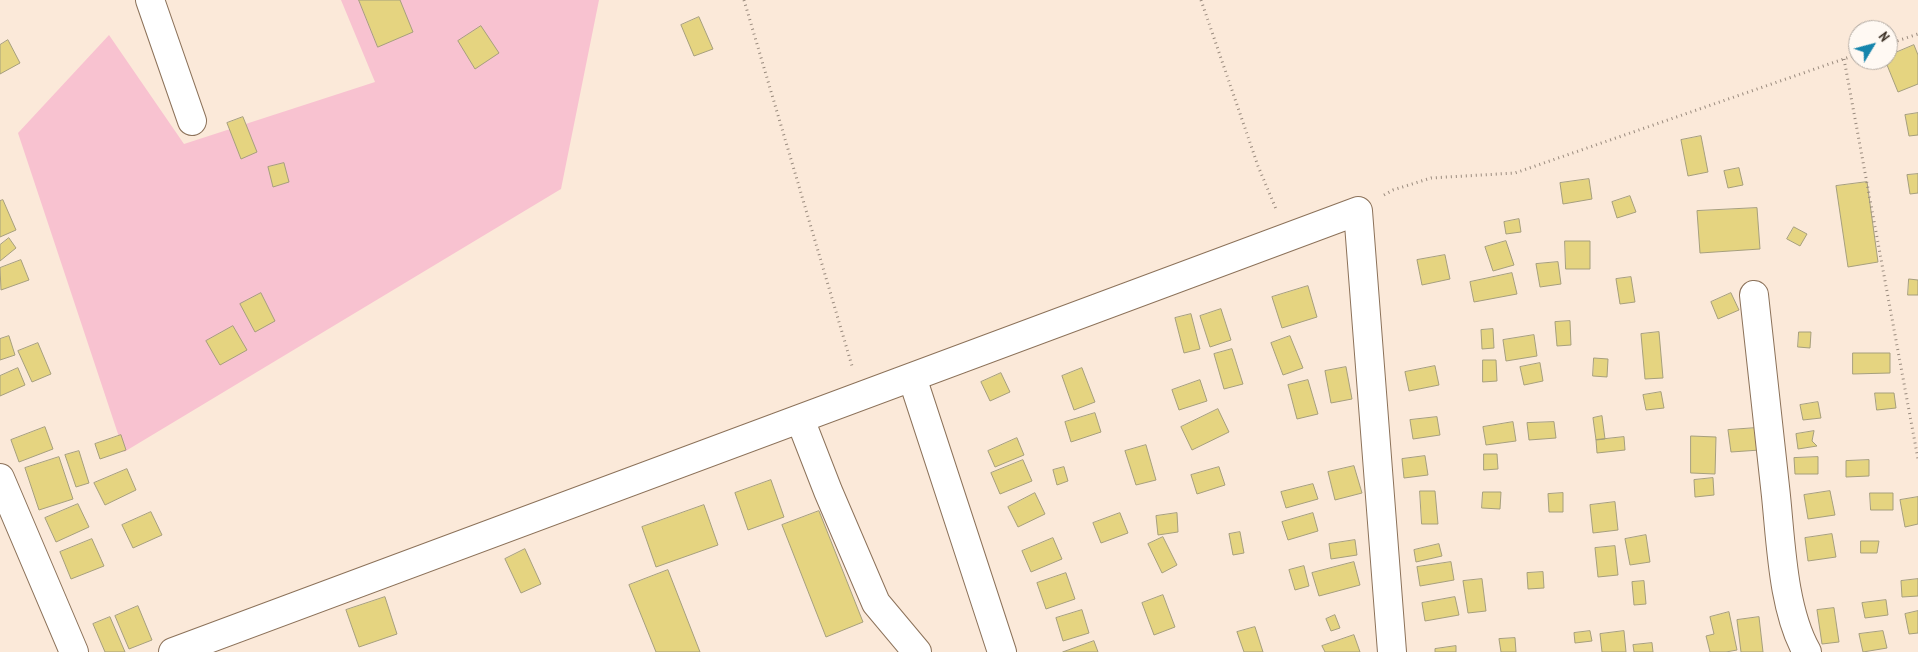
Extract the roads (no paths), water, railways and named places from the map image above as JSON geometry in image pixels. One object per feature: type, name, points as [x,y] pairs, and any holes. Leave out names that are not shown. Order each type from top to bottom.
[{"type":"street","points":[[150,0],[192,121]]},
{"type":"street","points":[[172,652],[1358,212],[1392,652]]},
{"type":"street","points":[[1754,295],[1782,552],[1790,603],[1799,638],[1807,652]]},
{"type":"street","points":[[912,377],[1002,652]]},
{"type":"street","points":[[800,419],[876,603],[917,652]]},
{"type":"street","points":[[0,478],[74,652]]}]
